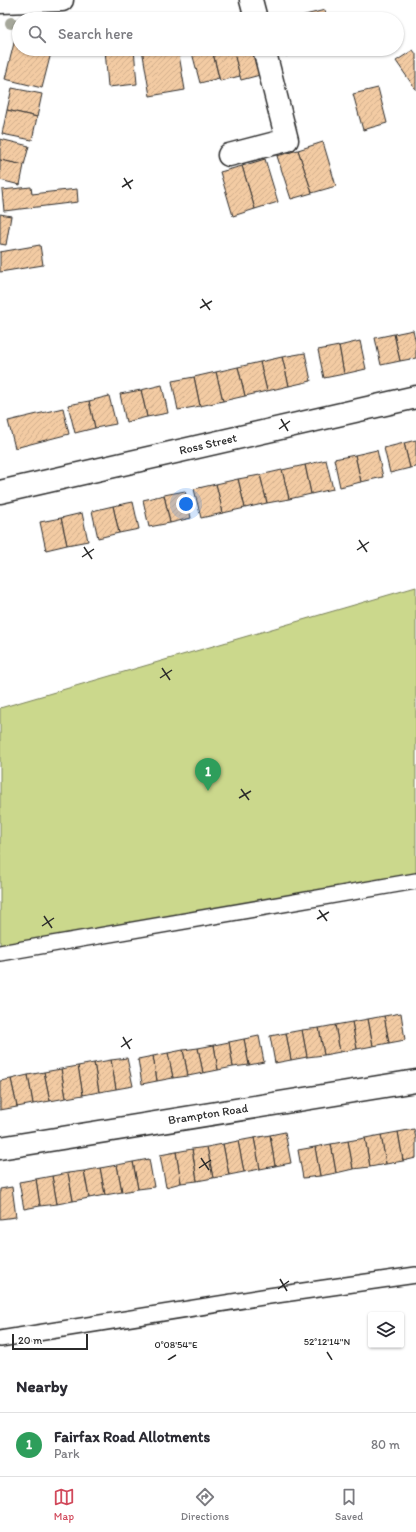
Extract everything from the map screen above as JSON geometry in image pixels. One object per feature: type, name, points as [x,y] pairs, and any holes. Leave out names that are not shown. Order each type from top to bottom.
[{"type":"street","points":[[0,2],[62,0]]},
{"type":"street","points":[[251,0],[254,12]]},
{"type":"street","points":[[229,155],[287,140],[266,56]]},
{"type":"street","name":"Ross Street","points":[[0,492],[416,397]]},
{"type":"street","name":"Brampton Road","points":[[0,1148],[416,1081]]},
{"type":"lane","points":[[0,953],[416,881]]},
{"type":"lane","points":[[0,1339],[261,1297],[416,1274]]},
{"type":"green space","points":[[416,587],[416,875],[0,947],[0,708]]},
{"type":"building","points":[[413,50],[416,54],[416,90],[396,61]]},
{"type":"building","points":[[12,51],[12,56],[50,56],[42,88],[5,79]]},
{"type":"building","points":[[106,56],[135,56],[137,84],[108,87]]},
{"type":"building","points":[[143,56],[179,56],[185,90],[150,96]]},
{"type":"building","points":[[193,56],[214,56],[219,78],[200,83]]},
{"type":"building","points":[[214,56],[235,56],[240,76],[220,81]]},
{"type":"building","points":[[235,56],[256,56],[260,75],[241,80]]},
{"type":"building","points":[[12,88],[42,94],[37,117],[7,110]]},
{"type":"building","points":[[378,88],[387,123],[363,130],[353,94]]},
{"type":"building","points":[[7,110],[37,117],[32,140],[2,134]]},
{"type":"building","points":[[0,139],[29,146],[24,165],[0,160]]},
{"type":"building","points":[[323,142],[336,186],[312,193],[298,150]]},
{"type":"building","points":[[298,150],[312,193],[291,199],[277,156]]},
{"type":"building","points":[[265,159],[278,202],[255,209],[242,166]]},
{"type":"building","points":[[0,160],[24,165],[20,185],[0,180]]},
{"type":"building","points":[[242,166],[255,209],[233,216],[220,172]]},
{"type":"building","points":[[31,187],[32,194],[77,189],[78,202],[4,211],[2,190]]},
{"type":"building","points":[[0,214],[11,216],[6,245],[0,244]]},
{"type":"building","points":[[40,245],[43,265],[0,272],[0,252]]},
{"type":"building","points":[[413,330],[416,343],[416,358],[400,361],[394,334]]},
{"type":"building","points":[[394,334],[400,361],[381,365],[375,338]]},
{"type":"building","points":[[360,341],[366,369],[344,374],[339,346]]},
{"type":"building","points":[[339,346],[344,374],[324,378],[318,350]]},
{"type":"building","points":[[305,353],[311,381],[289,386],[282,357]]},
{"type":"building","points":[[282,357],[289,386],[267,391],[260,362]]},
{"type":"building","points":[[260,362],[267,391],[245,396],[238,367]]},
{"type":"building","points":[[238,367],[245,396],[223,401],[216,372]]},
{"type":"building","points":[[216,372],[223,401],[200,406],[194,377]]},
{"type":"building","points":[[194,377],[200,406],[178,410],[172,381]]},
{"type":"building","points":[[162,385],[168,413],[147,417],[141,390]]},
{"type":"building","points":[[141,390],[147,417],[126,422],[120,394]]},
{"type":"building","points":[[109,396],[116,424],[95,428],[89,401]]},
{"type":"building","points":[[89,401],[95,428],[75,433],[68,405]]},
{"type":"building","points":[[63,408],[69,434],[15,448],[8,421]]},
{"type":"building","points":[[416,440],[416,467],[410,468],[404,443]]},
{"type":"building","points":[[404,443],[410,468],[390,473],[384,448]]},
{"type":"building","points":[[377,450],[383,477],[361,482],[355,455]]},
{"type":"building","points":[[355,455],[361,482],[340,487],[334,459]]},
{"type":"building","points":[[326,460],[333,489],[311,494],[305,465]]},
{"type":"building","points":[[305,465],[311,494],[289,499],[282,470]]},
{"type":"building","points":[[282,470],[289,499],[267,503],[260,475]]},
{"type":"building","points":[[260,475],[267,503],[245,508],[238,479]]},
{"type":"building","points":[[238,479],[245,508],[223,513],[216,484]]},
{"type":"building","points":[[216,484],[223,513],[201,518],[194,489]]},
{"type":"building","points":[[185,491],[191,518],[170,523],[164,495]]},
{"type":"building","points":[[164,495],[170,523],[149,527],[143,500]]},
{"type":"building","points":[[133,502],[139,529],[119,533],[113,506]]},
{"type":"building","points":[[113,506],[119,533],[98,538],[92,511]]},
{"type":"building","points":[[82,513],[88,541],[67,545],[61,518]]},
{"type":"building","points":[[61,518],[67,545],[46,550],[40,522]]},
{"type":"building","points":[[401,1013],[405,1040],[389,1043],[384,1016]]},
{"type":"building","points":[[384,1016],[389,1043],[373,1046],[368,1019]]},
{"type":"building","points":[[368,1019],[373,1046],[357,1049],[352,1022]]},
{"type":"building","points":[[352,1022],[357,1049],[340,1052],[335,1025]]},
{"type":"building","points":[[335,1025],[340,1052],[324,1055],[319,1028]]},
{"type":"building","points":[[319,1028],[324,1055],[307,1057],[302,1030]]},
{"type":"building","points":[[302,1030],[307,1057],[291,1060],[286,1033]]},
{"type":"building","points":[[286,1033],[291,1060],[275,1063],[270,1036]]},
{"type":"building","points":[[259,1036],[264,1062],[249,1065],[244,1039]]},
{"type":"building","points":[[244,1039],[249,1065],[233,1067],[229,1042]]},
{"type":"building","points":[[229,1042],[233,1067],[218,1070],[214,1045]]},
{"type":"building","points":[[214,1045],[218,1070],[203,1073],[198,1048]]},
{"type":"building","points":[[198,1048],[203,1073],[188,1076],[183,1050]]},
{"type":"building","points":[[183,1050],[188,1076],[173,1078],[168,1053]]},
{"type":"building","points":[[168,1053],[173,1078],[157,1081],[153,1056]]},
{"type":"building","points":[[153,1056],[157,1081],[142,1084],[138,1059]]},
{"type":"building","points":[[127,1058],[133,1086],[116,1089],[111,1060]]},
{"type":"building","points":[[111,1060],[116,1089],[99,1092],[94,1063]]},
{"type":"building","points":[[94,1063],[99,1092],[83,1095],[78,1066]]},
{"type":"building","points":[[78,1066],[83,1095],[66,1098],[61,1069]]},
{"type":"building","points":[[61,1069],[66,1098],[50,1101],[44,1072]]},
{"type":"building","points":[[44,1072],[50,1101],[33,1104],[28,1075]]},
{"type":"building","points":[[28,1075],[33,1104],[17,1107],[11,1079]]},
{"type":"building","points":[[11,1079],[17,1107],[0,1110],[0,1081]]},
{"type":"building","points":[[414,1129],[416,1138],[416,1158],[403,1161],[398,1132]]},
{"type":"building","points":[[285,1132],[291,1163],[275,1166],[270,1135]]},
{"type":"building","points":[[398,1132],[403,1161],[386,1164],[381,1135]]},
{"type":"building","points":[[270,1135],[275,1166],[260,1169],[254,1138]]},
{"type":"building","points":[[381,1135],[386,1164],[370,1167],[365,1138]]},
{"type":"building","points":[[254,1138],[260,1169],[244,1172],[238,1141]]},
{"type":"building","points":[[365,1138],[370,1167],[353,1169],[348,1141]]},
{"type":"building","points":[[238,1141],[244,1172],[229,1175],[223,1144]]},
{"type":"building","points":[[348,1141],[353,1169],[336,1173],[331,1144]]},
{"type":"building","points":[[223,1144],[229,1175],[213,1178],[207,1147]]},
{"type":"building","points":[[331,1144],[336,1173],[320,1176],[315,1147]]},
{"type":"building","points":[[207,1147],[213,1178],[197,1181],[192,1149]]},
{"type":"building","points":[[315,1147],[320,1176],[303,1178],[298,1150]]},
{"type":"building","points":[[192,1149],[197,1181],[181,1183],[176,1152]]},
{"type":"building","points":[[176,1152],[181,1183],[166,1187],[160,1155]]},
{"type":"building","points":[[149,1159],[154,1187],[138,1189],[133,1162]]},
{"type":"building","points":[[133,1162],[138,1189],[122,1192],[117,1165]]},
{"type":"building","points":[[117,1165],[122,1192],[105,1195],[100,1168]]},
{"type":"building","points":[[100,1168],[105,1195],[89,1198],[84,1171]]},
{"type":"building","points":[[84,1171],[89,1198],[73,1201],[68,1173]]},
{"type":"building","points":[[68,1173],[73,1201],[57,1204],[52,1176]]},
{"type":"building","points":[[52,1176],[57,1204],[40,1206],[36,1179]]},
{"type":"building","points":[[36,1179],[40,1206],[24,1209],[19,1182]]},
{"type":"building","points":[[12,1187],[16,1217],[0,1219],[0,1189]]},
{"type":"place","name":"Fairfax Road Allotments","points":[[208,791]]}]
